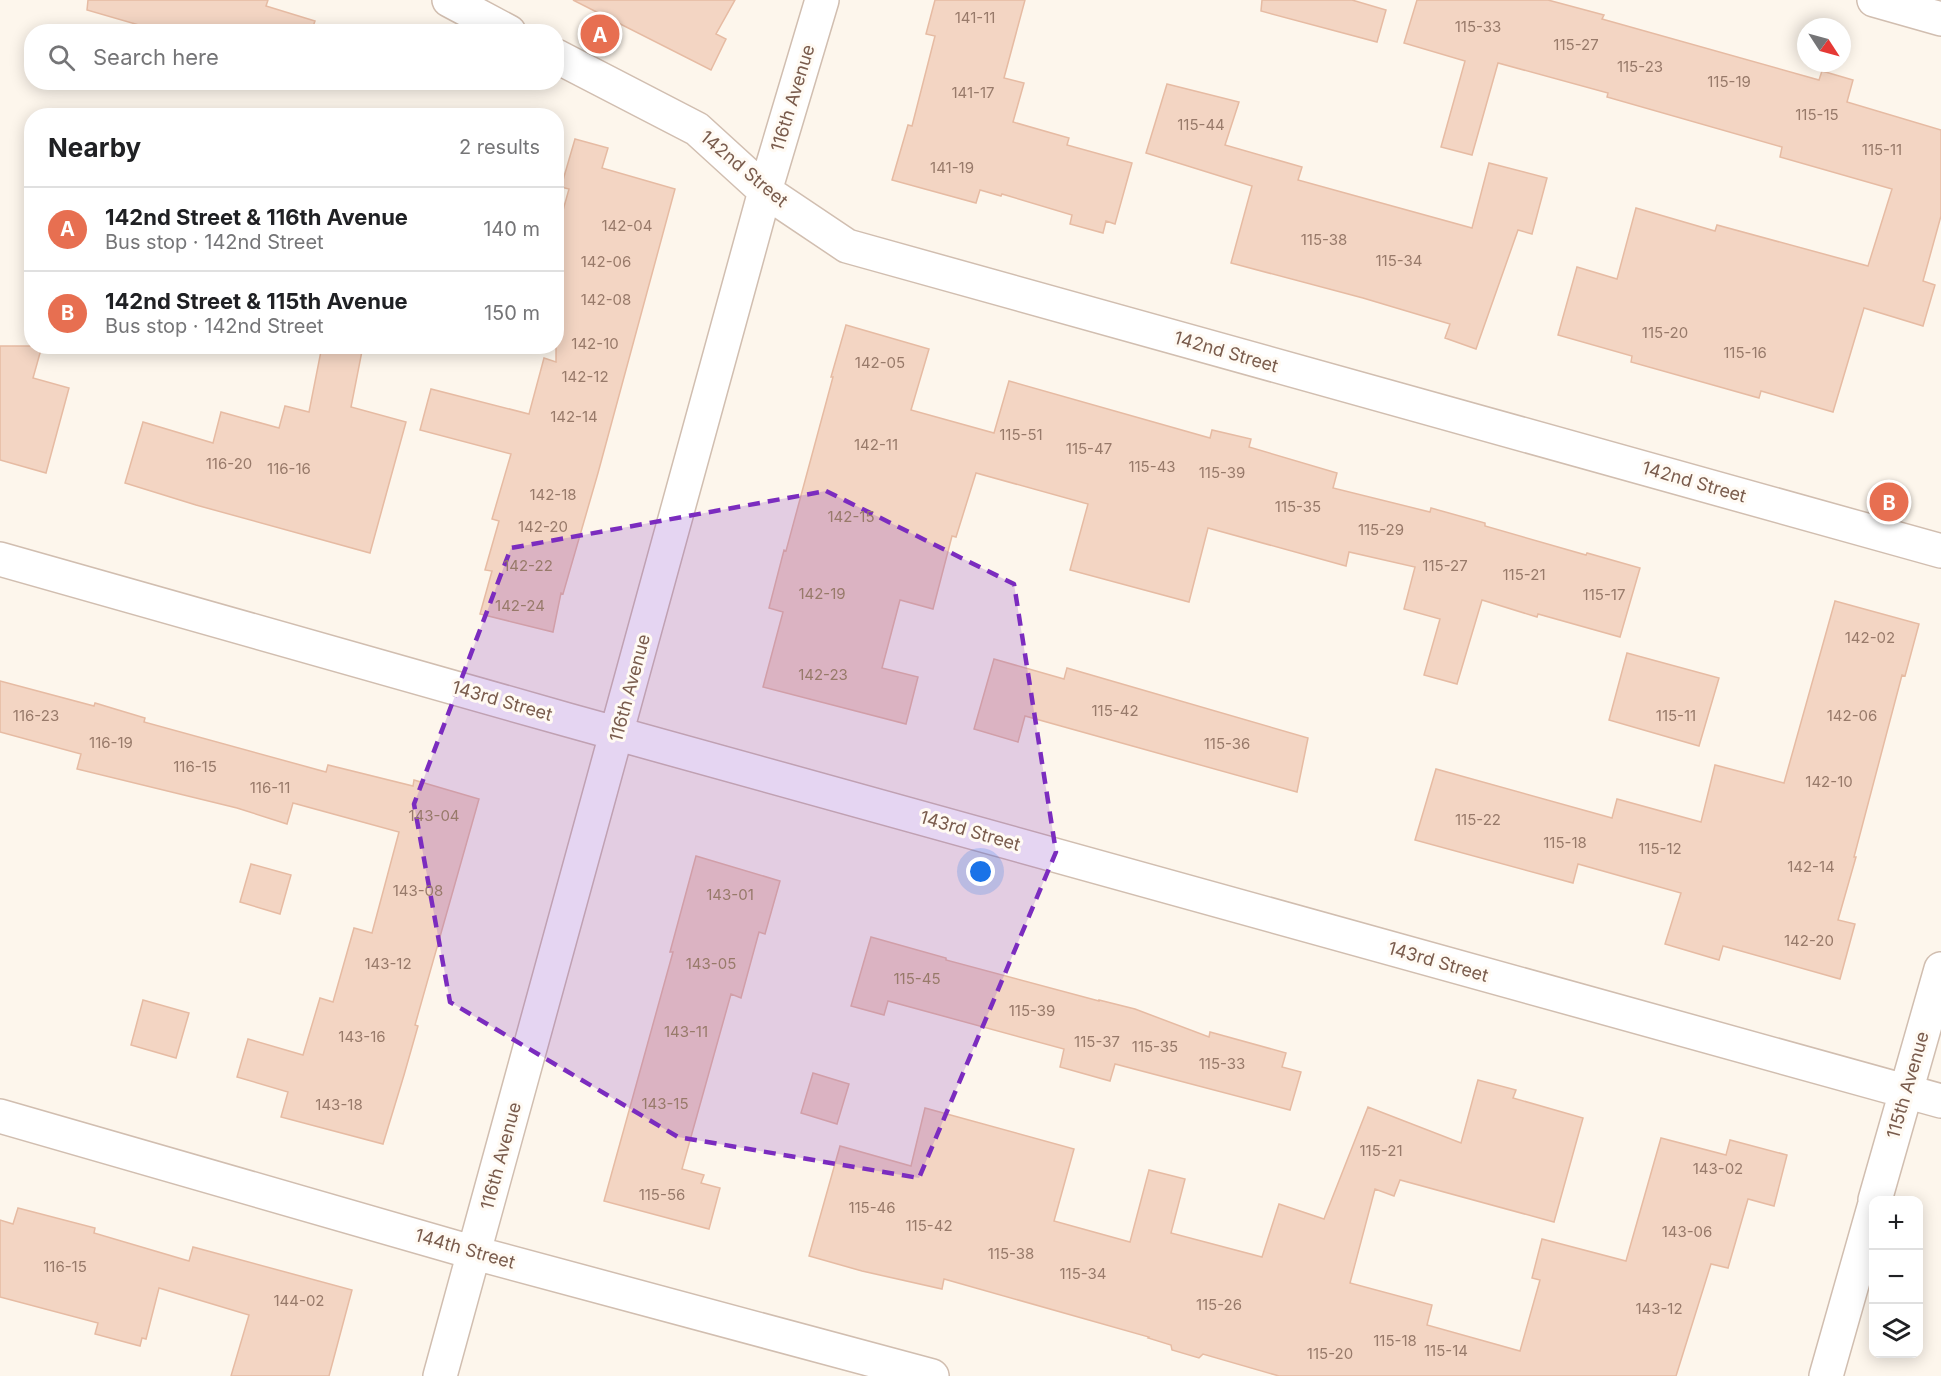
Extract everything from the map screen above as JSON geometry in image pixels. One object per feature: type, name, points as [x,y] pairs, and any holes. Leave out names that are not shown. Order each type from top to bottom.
[{"type":"street","points":[[449,0],[494,24]]},
{"type":"street","name":"116th Avenue","points":[[440,1376],[618,734],[765,191],[822,0]]},
{"type":"street","points":[[1874,0],[1941,19]]},
{"type":"street","name":"142nd Street","points":[[564,60],[698,129],[765,191],[847,246],[1941,551]]},
{"type":"street","name":"143rd Street","points":[[0,559],[618,734],[1941,1101]]},
{"type":"street","name":"115th Avenue","points":[[1876,1196],[1941,969]]},
{"type":"street","name":"144th Street","points":[[0,1116],[475,1252],[932,1376]]},
{"type":"street","points":[[1826,1376],[1869,1225]]},
{"type":"highlighted area","points":[[826,491],[1014,584],[1056,852],[919,1178],[678,1137],[450,1002],[414,804],[511,548]]},
{"type":"building","points":[[88,0],[268,0],[266,6],[315,21],[314,24],[135,24],[87,10]]},
{"type":"building","points":[[573,0],[735,0],[716,34],[726,39],[711,70]]},
{"type":"building","points":[[935,0],[1025,0],[1004,78],[1024,83],[1013,122],[1069,138],[1067,145],[1132,163],[1115,224],[1106,221],[1103,233],[1070,224],[1072,215],[1002,194],[1001,196],[980,190],[976,203],[892,180],[908,125],[912,126],[935,36],[926,34]]},
{"type":"building","points":[[1262,0],[1352,0],[1386,10],[1377,42],[1261,11]]},
{"type":"building","points":[[1417,0],[1548,0],[1604,15],[1602,19],[1819,80],[1822,72],[1825,72],[1853,80],[1847,102],[1941,130],[1941,216],[1923,281],[1935,285],[1923,326],[1864,308],[1833,412],[1761,391],[1759,398],[1631,362],[1632,356],[1558,335],[1577,267],[1617,279],[1636,208],[1715,231],[1717,225],[1868,266],[1892,189],[1780,157],[1782,147],[1607,97],[1608,93],[1498,63],[1472,155],[1441,147],[1465,61],[1404,43]]},
{"type":"building","points":[[1167,84],[1239,102],[1225,145],[1302,167],[1298,180],[1472,228],[1489,163],[1547,178],[1532,234],[1518,230],[1476,349],[1445,338],[1450,324],[1231,263],[1252,186],[1146,153]]},
{"type":"building","points":[[575,139],[608,148],[602,168],[675,189],[598,473],[563,594],[561,593],[553,632],[480,614],[492,571],[485,570],[499,521],[492,519],[511,454],[420,430],[431,389],[529,414],[544,358],[556,362],[556,354],[564,354],[564,207],[569,189],[564,188],[564,177]]},
{"type":"building","points":[[846,325],[929,349],[911,410],[994,433],[1009,381],[1210,438],[1212,430],[1251,439],[1249,447],[1337,473],[1333,488],[1430,512],[1431,508],[1586,555],[1587,553],[1640,568],[1620,637],[1538,614],[1537,617],[1482,600],[1457,684],[1424,675],[1440,619],[1404,609],[1415,567],[1349,552],[1346,566],[1208,528],[1189,602],[1070,570],[1088,504],[976,473],[956,537],[952,536],[933,609],[900,600],[882,668],[918,677],[906,724],[763,687],[783,612],[769,608]]},
{"type":"building","points":[[0,346],[24,346],[24,354],[40,354],[33,378],[69,388],[46,473],[0,460]]},
{"type":"building","points":[[320,354],[361,354],[351,407],[406,422],[370,553],[125,483],[143,422],[213,443],[221,412],[279,428],[285,406],[309,412]]},
{"type":"building","points":[[1835,601],[1919,624],[1905,676],[1902,675],[1838,920],[1855,924],[1840,979],[1723,946],[1719,960],[1665,944],[1681,893],[1578,864],[1573,883],[1415,840],[1436,769],[1612,818],[1617,799],[1701,822],[1715,765],[1784,783]]},
{"type":"building","points":[[1627,653],[1719,678],[1699,746],[1609,720]]},
{"type":"building","points":[[994,659],[1064,679],[1067,668],[1308,738],[1297,792],[1025,716],[1018,742],[974,729]]},
{"type":"building","points":[[0,681],[94,706],[95,703],[145,718],[144,722],[326,772],[328,765],[413,786],[414,780],[479,799],[415,1025],[418,1026],[383,1144],[281,1117],[288,1092],[237,1077],[248,1039],[303,1055],[320,998],[333,1002],[354,928],[372,933],[399,832],[293,803],[287,824],[237,808],[77,769],[81,754],[0,732]]},
{"type":"building","points":[[696,856],[780,881],[765,934],[759,932],[741,998],[731,994],[682,1169],[704,1175],[701,1183],[720,1188],[709,1229],[604,1201],[673,952],[670,952]]},
{"type":"building","points":[[251,864],[291,875],[280,914],[240,902]]},
{"type":"building","points":[[871,937],[946,958],[946,960],[1135,1009],[1209,1037],[1210,1032],[1286,1053],[1282,1067],[1301,1072],[1290,1110],[1115,1064],[1110,1081],[1060,1067],[1064,1049],[888,1001],[884,1015],[851,1006]]},
{"type":"building","points":[[143,1000],[189,1013],[176,1058],[131,1045]]},
{"type":"building","points":[[813,1073],[849,1084],[837,1124],[801,1113]]},
{"type":"building","points":[[1478,1080],[1516,1090],[1513,1098],[1583,1118],[1554,1222],[1400,1180],[1394,1196],[1375,1189],[1350,1283],[1432,1305],[1427,1325],[1520,1351],[1540,1280],[1532,1278],[1542,1239],[1626,1261],[1661,1138],[1726,1155],[1730,1140],[1787,1155],[1774,1206],[1748,1199],[1728,1268],[1711,1264],[1676,1376],[1279,1376],[1203,1354],[1199,1358],[1172,1350],[1171,1345],[1149,1337],[944,1279],[942,1289],[809,1256],[840,1146],[911,1166],[925,1108],[1074,1149],[1054,1221],[1130,1242],[1149,1170],[1185,1179],[1171,1233],[1262,1257],[1279,1204],[1324,1219],[1368,1107],[1461,1143]]},
{"type":"building","points":[[18,1208],[95,1228],[94,1233],[189,1261],[193,1247],[352,1290],[329,1376],[231,1376],[249,1315],[159,1288],[146,1339],[142,1338],[140,1346],[95,1334],[98,1323],[0,1297],[0,1220],[13,1224]]},
{"type":"place","name":"142nd Street & 116th Avenue","points":[[600,34]]},
{"type":"place","name":"142nd Street & 115th Avenue","points":[[1889,502]]}]
